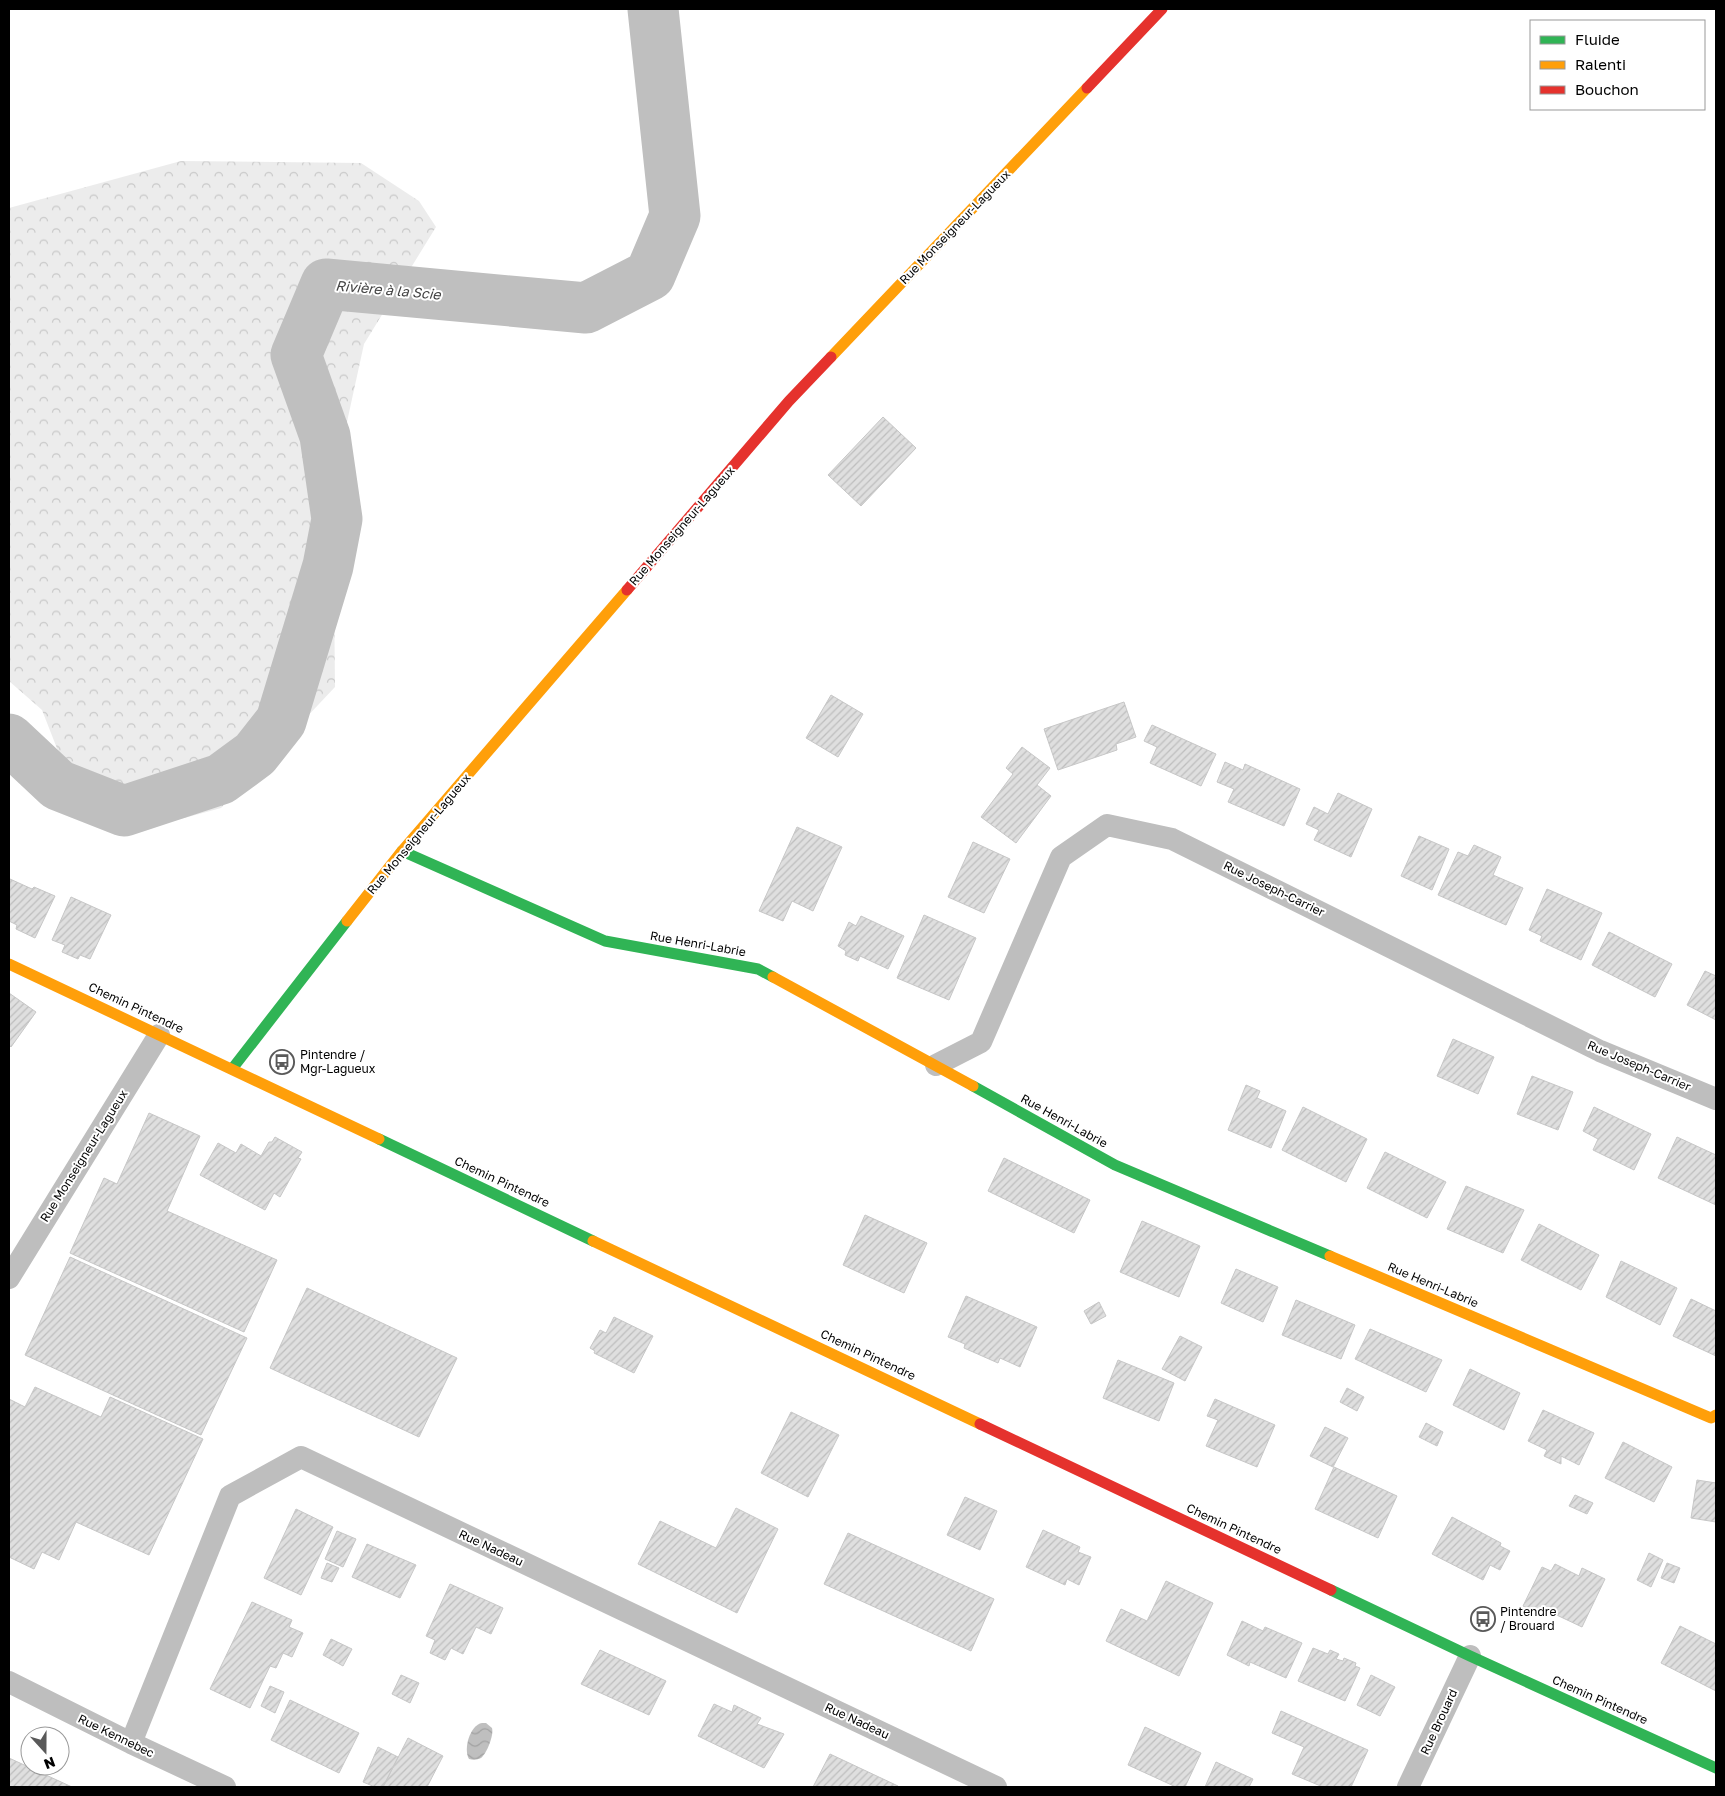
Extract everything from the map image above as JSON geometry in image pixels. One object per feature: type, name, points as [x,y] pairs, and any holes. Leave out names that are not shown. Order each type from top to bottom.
[{"type":"street","name":"Rue Monseigneur-Lagueux","points":[[232,1069],[402,851],[789,401],[1162,9]]},
{"type":"street","name":"Rue Joseph-Carrier","points":[[936,1065],[981,1042],[1061,857],[1107,824],[1172,839],[1600,1051],[1716,1099]]},
{"type":"street","name":"Rue Henri-Labrie","points":[[402,851],[605,941],[758,969],[936,1065],[1115,1165],[1711,1418],[1716,1415]]},
{"type":"street","name":"Chemin Pintendre","points":[[9,964],[1470,1656],[1716,1768]]},
{"type":"street","name":"Rue Monseigneur-Lagueux","points":[[9,1278],[159,1034]]},
{"type":"street","name":"Rue Nadeau","points":[[131,1743],[230,1496],[301,1457],[996,1787]]},
{"type":"street","name":"Rue Brouard","points":[[1408,1787],[1470,1656]]},
{"type":"street","name":"Rue Kennebec","points":[[9,1682],[131,1743],[225,1787]]},
{"type":"green space","points":[[181,161],[361,163],[419,201],[436,227],[364,344],[333,486],[335,687],[221,808],[133,832],[83,815],[42,710],[9,681],[9,208]]},
{"type":"water","points":[[482,1723],[486,1723],[492,1728],[490,1744],[481,1758],[469,1759],[467,1744],[469,1738],[474,1728]]},
{"type":"building","points":[[883,417],[916,448],[861,506],[828,475]]},
{"type":"building","points":[[831,695],[863,714],[838,757],[806,738]]},
{"type":"building","points":[[1124,702],[1136,737],[1116,744],[1117,750],[1058,770],[1044,729]]},
{"type":"building","points":[[1152,725],[1216,754],[1201,786],[1150,763],[1157,747],[1144,741]]},
{"type":"building","points":[[1022,747],[1050,768],[1037,785],[1051,796],[1016,843],[981,817],[1013,774],[1006,768]]},
{"type":"building","points":[[1225,762],[1243,770],[1245,764],[1300,789],[1284,826],[1228,802],[1234,789],[1217,782]]},
{"type":"building","points":[[1338,793],[1372,809],[1351,857],[1314,840],[1319,830],[1306,824],[1314,807],[1328,814]]},
{"type":"building","points":[[797,827],[842,847],[813,911],[792,901],[783,921],[759,911]]},
{"type":"building","points":[[1419,836],[1449,849],[1432,890],[1401,876]]},
{"type":"building","points":[[973,842],[1010,859],[984,913],[948,897]]},
{"type":"building","points":[[1474,845],[1501,857],[1493,875],[1523,888],[1506,925],[1438,895],[1458,852],[1468,856]]},
{"type":"building","points":[[10,879],[32,889],[34,887],[55,896],[35,938],[16,929],[17,925],[9,921]]},
{"type":"building","points":[[1547,889],[1602,913],[1581,960],[1540,941],[1542,936],[1529,930]]},
{"type":"building","points":[[71,897],[111,915],[90,959],[80,955],[78,959],[62,952],[65,945],[52,940]]},
{"type":"building","points":[[924,915],[976,938],[949,1000],[897,978]]},
{"type":"building","points":[[861,916],[904,936],[888,969],[860,956],[858,961],[845,955],[846,951],[838,946],[849,922],[856,926]]},
{"type":"building","points":[[1609,932],[1672,964],[1655,997],[1592,965]]},
{"type":"building","points":[[1705,971],[1716,976],[1716,1020],[1687,1005]]},
{"type":"building","points":[[9,993],[36,1012],[11,1047],[9,1045]]},
{"type":"building","points":[[1453,1039],[1494,1057],[1478,1094],[1437,1076]]},
{"type":"building","points":[[1532,1076],[1573,1092],[1558,1130],[1517,1114]]},
{"type":"building","points":[[1246,1085],[1260,1091],[1257,1098],[1286,1111],[1271,1148],[1228,1130]]},
{"type":"building","points":[[1303,1107],[1367,1139],[1346,1182],[1282,1150]]},
{"type":"building","points":[[1594,1107],[1651,1134],[1634,1170],[1593,1150],[1598,1139],[1583,1131]]},
{"type":"building","points":[[149,1113],[200,1136],[167,1211],[277,1260],[244,1332],[70,1253],[104,1178],[117,1184]]},
{"type":"building","points":[[275,1137],[302,1152],[298,1158],[301,1159],[280,1197],[274,1193],[265,1210],[200,1175],[218,1143],[236,1153],[241,1144],[261,1156],[269,1142],[272,1142]]},
{"type":"building","points":[[1677,1137],[1716,1155],[1716,1205],[1658,1178]]},
{"type":"building","points":[[1385,1152],[1446,1182],[1427,1218],[1367,1188]]},
{"type":"building","points":[[1004,1158],[1090,1200],[1074,1233],[988,1191]]},
{"type":"building","points":[[1466,1186],[1524,1210],[1503,1253],[1447,1229]]},
{"type":"building","points":[[865,1215],[927,1243],[904,1293],[843,1265]]},
{"type":"building","points":[[1142,1221],[1200,1246],[1179,1297],[1120,1272]]},
{"type":"building","points":[[1539,1224],[1599,1255],[1581,1290],[1521,1260]]},
{"type":"building","points":[[70,1257],[247,1338],[201,1435],[25,1355]]},
{"type":"building","points":[[1621,1261],[1677,1288],[1660,1325],[1606,1297]]},
{"type":"building","points":[[1236,1269],[1278,1287],[1263,1322],[1221,1303]]},
{"type":"building","points":[[307,1288],[457,1358],[419,1437],[270,1368]]},
{"type":"building","points":[[966,1296],[1037,1327],[1020,1367],[1000,1358],[998,1363],[964,1348],[965,1344],[948,1337]]},
{"type":"building","points":[[1691,1299],[1716,1311],[1716,1356],[1673,1336]]},
{"type":"building","points":[[1296,1300],[1355,1325],[1341,1359],[1282,1335]]},
{"type":"building","points":[[1099,1302],[1106,1316],[1091,1324],[1084,1311]]},
{"type":"building","points":[[614,1317],[653,1336],[634,1373],[594,1353],[595,1351],[590,1348],[600,1330],[606,1333]]},
{"type":"building","points":[[1370,1329],[1442,1360],[1426,1392],[1355,1359]]},
{"type":"building","points":[[1180,1336],[1202,1347],[1185,1381],[1162,1369]]},
{"type":"building","points":[[1118,1360],[1174,1383],[1159,1421],[1103,1398]]},
{"type":"building","points":[[1470,1369],[1520,1393],[1504,1430],[1453,1405]]},
{"type":"building","points":[[35,1387],[101,1417],[110,1397],[203,1439],[149,1555],[76,1522],[59,1560],[42,1552],[34,1569],[9,1557],[9,1399],[25,1407]]},
{"type":"building","points":[[1347,1388],[1364,1397],[1357,1411],[1340,1402]]},
{"type":"building","points":[[1215,1399],[1275,1425],[1257,1467],[1206,1446],[1218,1420],[1207,1416]]},
{"type":"building","points":[[1543,1410],[1594,1433],[1579,1465],[1561,1456],[1561,1464],[1544,1456],[1547,1450],[1528,1441]]},
{"type":"building","points":[[791,1412],[839,1435],[808,1497],[761,1473]]},
{"type":"building","points":[[1426,1423],[1443,1432],[1437,1446],[1419,1437]]},
{"type":"building","points":[[1325,1427],[1348,1438],[1333,1467],[1310,1456]]},
{"type":"building","points":[[1623,1442],[1672,1467],[1654,1502],[1605,1478]]},
{"type":"building","points":[[1334,1467],[1397,1496],[1378,1538],[1315,1509]]},
{"type":"building","points":[[1697,1480],[1716,1483],[1716,1522],[1691,1518]]},
{"type":"building","points":[[1575,1495],[1593,1503],[1587,1514],[1569,1506]]},
{"type":"building","points":[[965,1497],[997,1511],[980,1550],[947,1535]]},
{"type":"building","points":[[736,1508],[778,1529],[737,1613],[638,1564],[660,1521],[716,1548]]},
{"type":"building","points":[[296,1509],[333,1527],[301,1595],[264,1578]]},
{"type":"building","points":[[1452,1517],[1501,1543],[1500,1546],[1510,1551],[1500,1570],[1490,1565],[1483,1580],[1432,1554]]},
{"type":"building","points":[[1043,1530],[1080,1547],[1078,1552],[1091,1557],[1079,1585],[1067,1579],[1065,1585],[1026,1567]]},
{"type":"building","points":[[337,1531],[356,1539],[343,1567],[325,1559]]},
{"type":"building","points":[[848,1533],[994,1599],[971,1651],[824,1584]]},
{"type":"building","points":[[367,1544],[416,1565],[400,1598],[352,1577]]},
{"type":"building","points":[[1649,1553],[1663,1560],[1651,1587],[1637,1580]]},
{"type":"building","points":[[327,1563],[339,1568],[332,1582],[321,1578]]},
{"type":"building","points":[[1667,1563],[1680,1568],[1674,1583],[1661,1578]]},
{"type":"building","points":[[1555,1564],[1579,1576],[1582,1568],[1605,1579],[1582,1627],[1544,1609],[1542,1615],[1523,1606],[1542,1567],[1551,1571]]},
{"type":"building","points":[[1166,1581],[1213,1603],[1179,1676],[1106,1641],[1121,1609],[1147,1621]]},
{"type":"building","points":[[450,1584],[503,1608],[491,1634],[476,1627],[463,1654],[451,1648],[445,1660],[430,1653],[435,1640],[426,1636]]},
{"type":"building","points":[[252,1602],[292,1620],[289,1627],[303,1633],[292,1657],[283,1653],[276,1668],[270,1666],[250,1708],[210,1689]]},
{"type":"building","points":[[1242,1621],[1263,1631],[1265,1627],[1302,1643],[1286,1678],[1250,1662],[1249,1666],[1227,1655]]},
{"type":"building","points":[[1680,1626],[1716,1644],[1716,1691],[1661,1663]]},
{"type":"building","points":[[331,1639],[352,1649],[343,1666],[323,1655]]},
{"type":"building","points":[[1313,1648],[1328,1654],[1330,1650],[1339,1654],[1336,1659],[1343,1661],[1344,1658],[1356,1663],[1355,1666],[1360,1668],[1345,1701],[1298,1681]]},
{"type":"building","points":[[600,1650],[666,1681],[649,1715],[581,1684]]},
{"type":"building","points":[[401,1675],[419,1683],[410,1703],[392,1694]]},
{"type":"building","points":[[1371,1675],[1395,1687],[1380,1716],[1357,1705]]},
{"type":"building","points":[[270,1686],[284,1692],[275,1713],[261,1706]]},
{"type":"building","points":[[290,1700],[359,1733],[339,1773],[271,1740]]},
{"type":"building","points":[[714,1704],[732,1712],[734,1705],[761,1718],[757,1724],[784,1734],[764,1768],[698,1736]]},
{"type":"building","points":[[1281,1711],[1368,1750],[1351,1787],[1323,1787],[1292,1774],[1304,1747],[1272,1733]]},
{"type":"building","points":[[1145,1727],[1201,1753],[1185,1787],[1176,1787],[1128,1765]]},
{"type":"building","points":[[408,1738],[443,1756],[427,1787],[383,1787]]},
{"type":"building","points":[[378,1747],[398,1757],[383,1787],[375,1787],[363,1782]]},
{"type":"building","points":[[830,1754],[898,1786],[813,1787]]},
{"type":"building","points":[[9,1758],[20,1763],[20,1776],[48,1776],[72,1787],[9,1787]]},
{"type":"building","points":[[1216,1762],[1253,1779],[1249,1787],[1205,1787]]},
{"type":"waterway","name":"Rivière à la Scie","points":[[9,739],[58,785],[124,811],[221,779],[255,754],[281,721],[328,566],[337,519],[325,436],[296,355],[326,284],[586,308],[650,275],[675,216],[653,9]]},
{"type":"traffic: fast","points":[[402,851],[605,941],[758,969],[773,977]]},
{"type":"traffic: fast","points":[[232,1069],[347,921]]},
{"type":"traffic: fast","points":[[973,1086],[1115,1165],[1330,1256]]},
{"type":"traffic: fast","points":[[379,1139],[593,1241]]},
{"type":"traffic: fast","points":[[1331,1590],[1470,1656],[1716,1768]]},
{"type":"traffic: slow","points":[[831,357],[1087,88]]},
{"type":"traffic: slow","points":[[347,921],[402,851],[627,590]]},
{"type":"traffic: slow","points":[[9,964],[379,1139]]},
{"type":"traffic: slow","points":[[773,977],[973,1086]]},
{"type":"traffic: slow","points":[[593,1241],[980,1424]]},
{"type":"traffic: slow","points":[[1330,1256],[1711,1418],[1716,1415]]},
{"type":"traffic: jam","points":[[1087,88],[1162,9]]},
{"type":"traffic: jam","points":[[627,590],[789,401],[831,357]]},
{"type":"traffic: jam","points":[[980,1424],[1331,1590]]},
{"type":"place","name":"Pintendre / Mgr-Lagueux","points":[[282,1062]]},
{"type":"place","name":"Pintendre / Brouard","points":[[1483,1619]]}]
